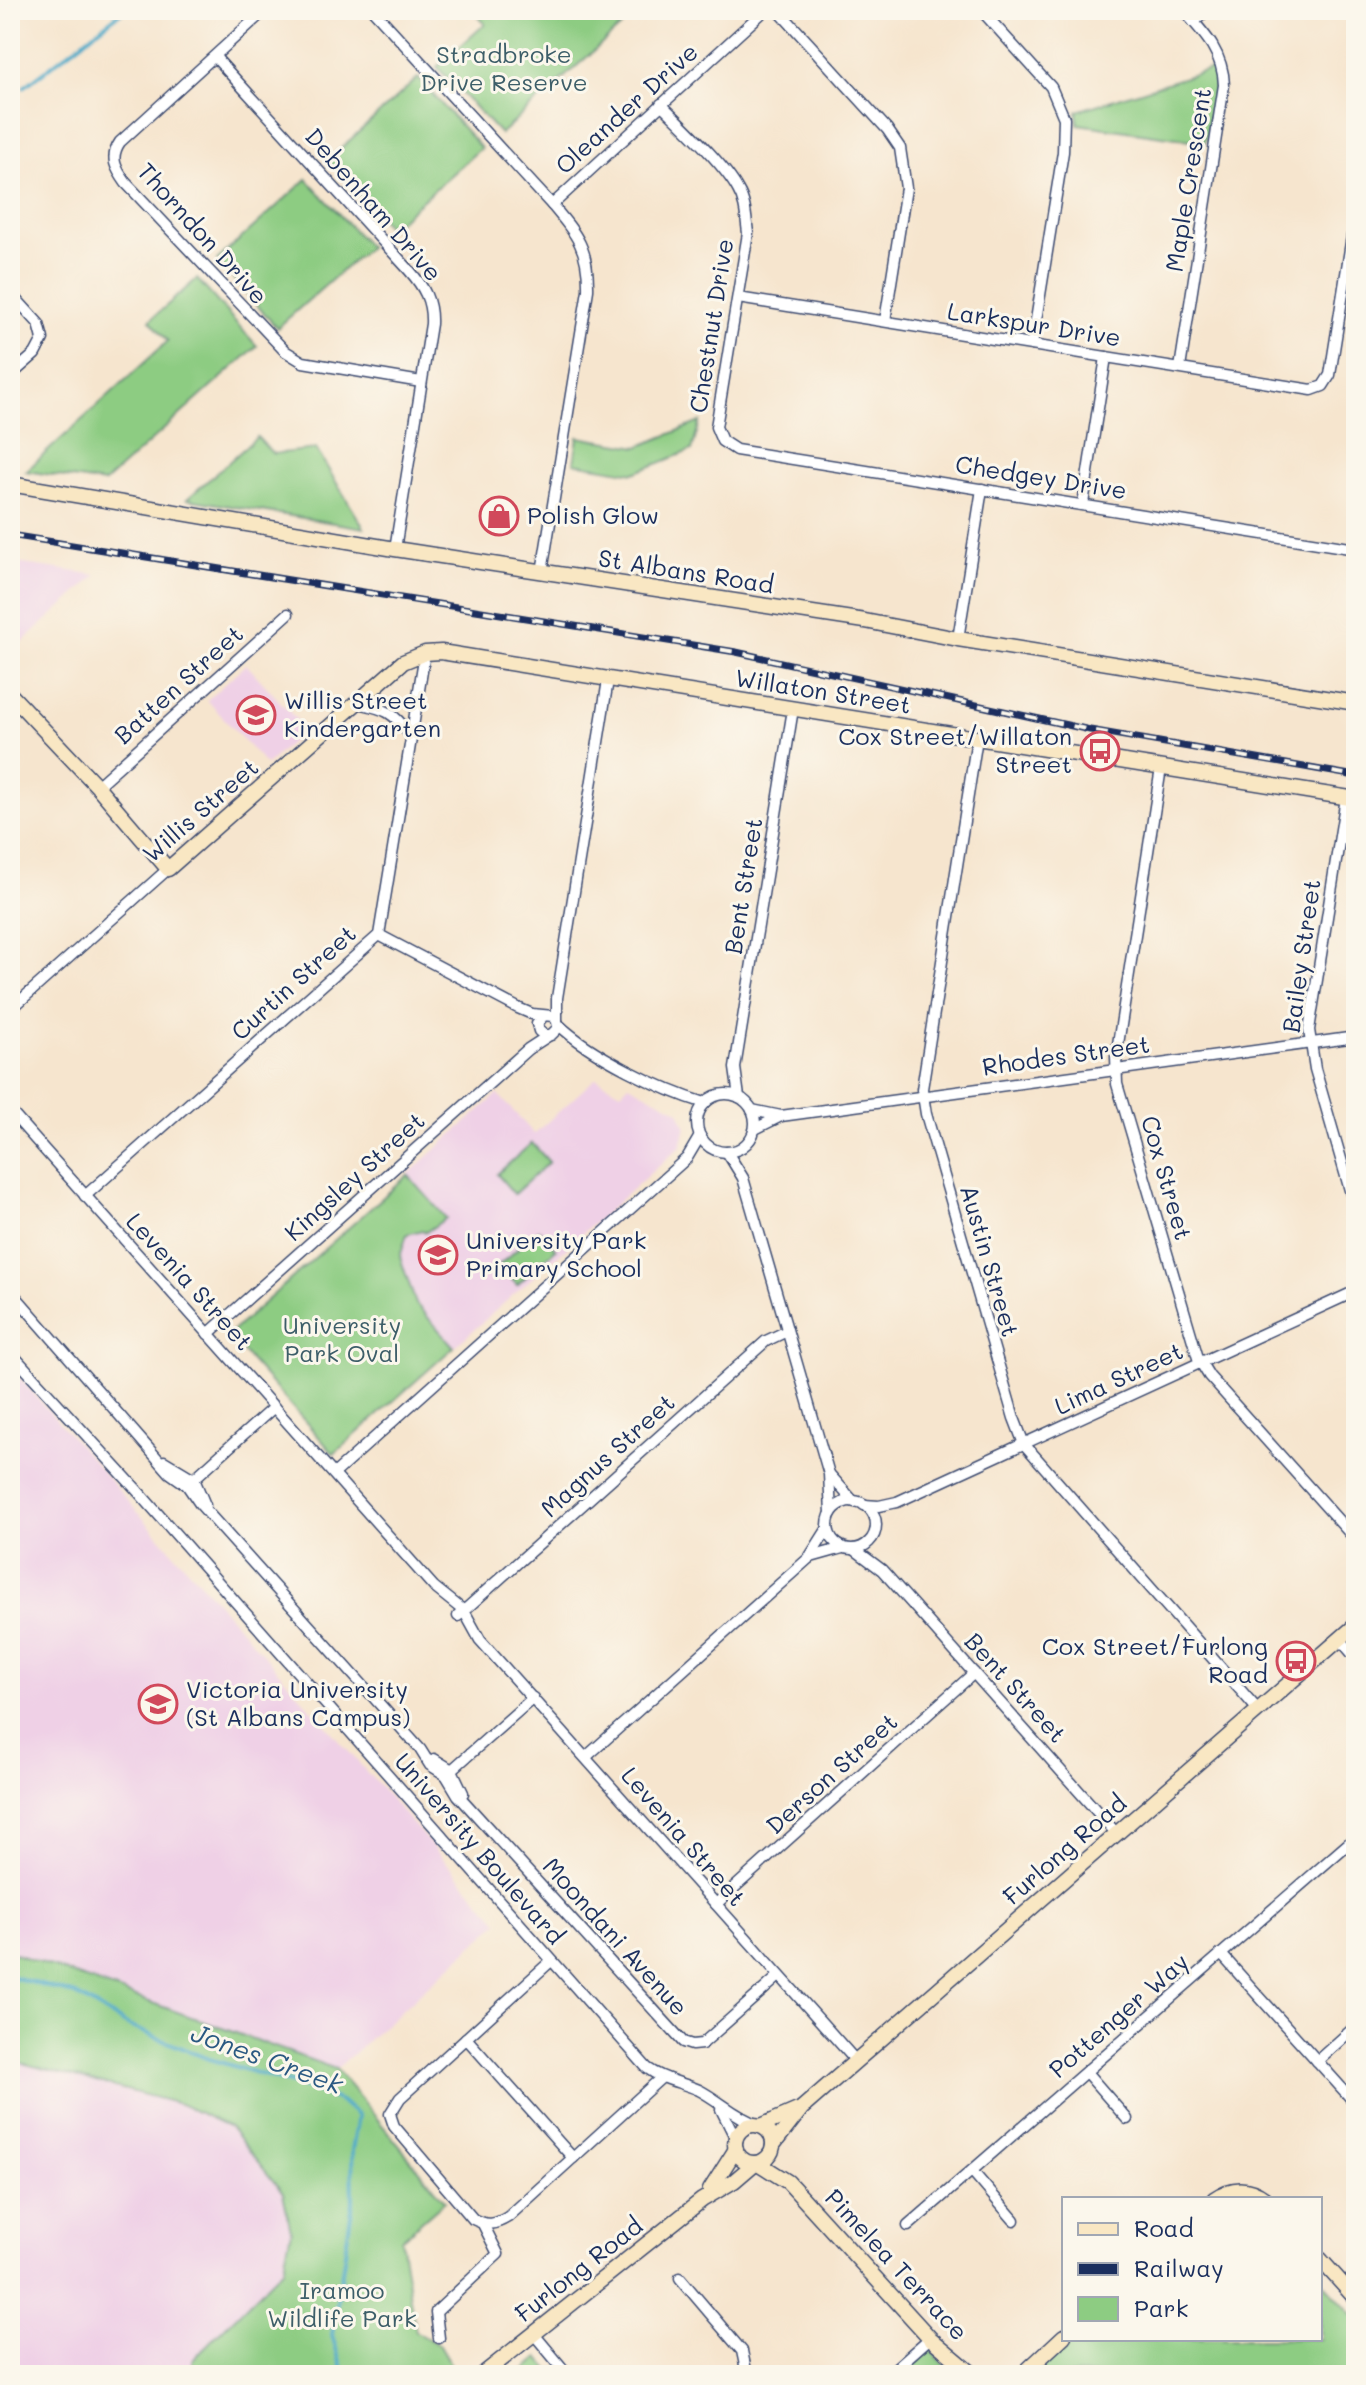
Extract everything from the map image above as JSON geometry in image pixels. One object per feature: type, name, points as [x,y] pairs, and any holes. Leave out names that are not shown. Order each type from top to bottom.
[{"type":"main road","name":"St Albans Road","points":[[10,484],[1356,703]]},
{"type":"main road","name":"Willaton Street","points":[[425,653],[441,652],[1351,798]]},
{"type":"main road","name":"Willis Street","points":[[168,869],[403,662],[425,653]]},
{"type":"main road","points":[[10,694],[97,786],[168,869]]},
{"type":"main road","name":"Furlong Road","points":[[773,2146],[802,2108],[1356,1625]]},
{"type":"main road","name":"Furlong Road","points":[[760,2126],[802,2108]]},
{"type":"main road","points":[[760,2126],[769,2132],[773,2146],[768,2157],[756,2163],[743,2159],[736,2144],[747,2127],[760,2126]]},
{"type":"main road","name":"Furlong Road","points":[[702,2200],[722,2176],[736,2144]]},
{"type":"main road","name":"Pimelea Terrace","points":[[773,2146],[788,2182]]},
{"type":"main road","name":"Furlong Road","points":[[482,2375],[702,2200],[734,2181],[756,2163]]},
{"type":"main road","name":"Pimelea Terrace","points":[[756,2163],[788,2182],[930,2338],[974,2375]]},
{"type":"main road","points":[[1218,2197],[1244,2189],[1261,2197]]},
{"type":"main road","points":[[1322,2261],[1356,2299]]},
{"type":"main road","points":[[1022,2375],[1062,2338]]},
{"type":"street","name":"Thorndon Drive","points":[[265,10],[120,142],[113,157],[118,172],[285,351],[303,362],[421,382]]},
{"type":"street","points":[[373,10],[552,205],[576,233],[585,254],[588,290],[542,572]]},
{"type":"street","name":"Oleander Drive","points":[[552,205],[765,10]]},
{"type":"street","points":[[778,10],[887,129],[900,148],[906,188],[885,321]]},
{"type":"street","name":"Maple Crescent","points":[[1180,368],[1224,85],[1224,72],[1215,48],[1183,10]]},
{"type":"street","points":[[1194,22],[1207,10]]},
{"type":"street","points":[[984,11],[1051,87],[1064,118],[1063,152],[1032,345]]},
{"type":"street","name":"Debenham Drive","points":[[215,57],[421,283],[426,293],[431,315],[395,549]]},
{"type":"street","name":"Chestnut Drive","points":[[661,104],[738,190],[745,208],[748,233],[716,427],[722,441]]},
{"type":"street","points":[[1351,269],[1356,211]]},
{"type":"street","name":"Larkspur Drive","points":[[738,298],[1312,390],[1323,386],[1331,369],[1351,269]]},
{"type":"street","points":[[10,292],[39,324],[42,336],[35,354],[10,376]]},
{"type":"street","points":[[1083,504],[1106,357]]},
{"type":"street","name":"Chedgey Drive","points":[[722,441],[736,450],[1356,549]]},
{"type":"street","points":[[958,639],[982,489]]},
{"type":"street","name":"Batten Street","points":[[97,786],[288,614]]},
{"type":"street","name":"Curtin Street","points":[[85,1196],[379,935],[425,653]]},
{"type":"street","name":"Kingsley Street","points":[[558,1022],[557,998],[608,680]]},
{"type":"street","points":[[358,703],[387,709],[410,735]]},
{"type":"street","name":"Bent Street","points":[[723,1094],[735,1068],[793,709]]},
{"type":"street","name":"Austin Street","points":[[977,738],[922,1097],[1014,1418],[1024,1444],[1258,1710]]},
{"type":"street","name":"Cox Street","points":[[1161,768],[1115,1069],[1122,1099],[1201,1363],[1356,1540]]},
{"type":"street","name":"Bailey Street","points":[[1351,798],[1309,1030],[1309,1045],[1356,1211]]},
{"type":"street","name":"Willis Street","points":[[10,1010],[168,869]]},
{"type":"street","points":[[379,935],[675,1094],[705,1103]]},
{"type":"street","name":"Kingsley Street","points":[[208,1334],[528,1049],[544,1026],[557,998]]},
{"type":"street","points":[[544,1026],[553,1016],[577,1041]]},
{"type":"street","name":"Rhodes Street","points":[[755,1129],[781,1116],[1356,1037]]},
{"type":"street","name":"Bent Street","points":[[735,1068],[739,1097]]},
{"type":"street","points":[[675,1094],[698,1116]]},
{"type":"street","points":[[334,1474],[687,1158],[700,1136],[698,1116],[705,1103],[723,1094],[739,1097],[752,1110],[755,1129],[744,1146],[743,1178]]},
{"type":"street","name":"Rhodes Street","points":[[752,1110],[781,1116]]},
{"type":"street","name":"Levenia Street","points":[[10,1111],[434,1587],[440,1600],[461,1613],[469,1632],[533,1698],[856,2061]]},
{"type":"street","points":[[700,1136],[711,1148],[727,1152],[744,1146]]},
{"type":"street","points":[[687,1158],[711,1148]]},
{"type":"street","points":[[586,1757],[809,1558],[828,1528],[831,1513],[829,1474],[743,1178],[727,1152]]},
{"type":"street","name":"Moondani Avenue","points":[[10,1290],[162,1460],[170,1473],[191,1482],[194,1498],[420,1749],[430,1765],[449,1772],[458,1795],[683,2042],[702,2044],[779,1976]]},
{"type":"street","name":"Lima Street","points":[[859,1504],[879,1506],[897,1502],[1356,1291]]},
{"type":"street","name":"Magnus Street","points":[[461,1613],[766,1341],[787,1331]]},
{"type":"street","name":"University Boulevard","points":[[10,1352],[135,1488],[647,2068],[661,2078],[694,2088],[737,2118],[760,2126]]},
{"type":"street","points":[[191,1482],[274,1407]]},
{"type":"street","points":[[809,1558],[871,1539],[875,1528],[873,1515],[829,1474]]},
{"type":"street","name":"Lima Street","points":[[875,1528],[882,1516],[897,1502]]},
{"type":"street","points":[[831,1513],[841,1504],[859,1504]]},
{"type":"street","points":[[828,1528],[833,1540],[849,1548]]},
{"type":"street","name":"Bent Street","points":[[871,1539],[882,1570]]},
{"type":"street","name":"Bent Street","points":[[849,1548],[882,1570],[1117,1834]]},
{"type":"street","points":[[1340,1639],[1356,1658]]},
{"type":"street","name":"Derson Street","points":[[716,1904],[974,1673]]},
{"type":"street","points":[[449,1772],[533,1698]]},
{"type":"street","name":"Pottenger Way","points":[[908,2226],[1356,1837]]},
{"type":"street","points":[[1221,1954],[1356,2104]]},
{"type":"street","points":[[551,1961],[400,2098],[390,2114],[394,2126],[473,2219],[483,2224],[496,2224],[508,2217],[661,2078]]},
{"type":"street","points":[[1317,2061],[1356,2026]]},
{"type":"street","points":[[466,2038],[573,2158]]},
{"type":"street","points":[[1086,2072],[1127,2119]]},
{"type":"street","points":[[711,2097],[725,2114],[736,2144]]},
{"type":"street","points":[[972,2171],[1014,2220]]},
{"type":"street","points":[[439,2338],[436,2312],[498,2254],[483,2224]]},
{"type":"street","points":[[680,2278],[742,2351],[747,2375]]},
{"type":"street","points":[[533,2333],[568,2375]]},
{"type":"street","points":[[888,2375],[930,2338]]},
{"type":"shaded area","points":[[10,562],[97,575],[10,653]]},
{"type":"shaded area","name":"Willis Street Kindergarten","points":[[246,664],[305,729],[266,765],[207,700]]},
{"type":"shaded area","name":"University Park Primary School","points":[[596,1078],[621,1092],[629,1084],[679,1111],[686,1127],[681,1146],[334,1454],[228,1335],[498,1094],[534,1134]]},
{"type":"shaded area","name":"Victoria University (St Albans Campus)","points":[[10,1367],[499,1922],[336,2069],[10,1952]]},
{"type":"shaded area","points":[[10,2060],[180,2104],[230,2127],[283,2193],[291,2231],[283,2269],[192,2360],[192,2375],[10,2375]]},
{"type":"green space","name":"Stradbroke Drive Reserve","points":[[473,10],[640,10],[500,134],[437,67],[485,24]]},
{"type":"green space","points":[[1214,68],[1216,80],[1205,142],[1078,124],[1077,111]]},
{"type":"green space","points":[[418,78],[481,148],[390,229],[328,160]]},
{"type":"green space","points":[[307,179],[369,247],[277,328],[217,260]]},
{"type":"green space","points":[[197,279],[257,346],[104,483],[26,471],[168,341],[150,320]]},
{"type":"green space","points":[[700,422],[692,450],[634,473],[574,463],[578,437],[638,447]]},
{"type":"green space","points":[[257,437],[273,454],[316,449],[364,528],[187,499]]},
{"type":"green space","points":[[532,1143],[549,1162],[514,1194],[497,1174]]},
{"type":"green space","name":"University Park Oval","points":[[408,1175],[446,1218],[426,1232],[422,1230],[407,1234],[400,1257],[416,1304],[454,1347],[334,1454],[228,1335]]},
{"type":"green space","points":[[539,1230],[556,1249],[517,1285],[499,1265]]},
{"type":"green space","name":"Iramoo Wildlife Park","points":[[10,1952],[336,2069],[445,2201],[401,2239],[415,2331],[440,2346],[454,2370],[448,2375],[192,2375],[192,2360],[283,2269],[291,2231],[283,2193],[230,2127],[180,2104],[10,2060]]},
{"type":"green space","points":[[1322,2281],[1356,2318],[1356,2375],[1034,2375],[1072,2341],[1322,2341]]},
{"type":"green space","points":[[929,2349],[956,2375],[898,2375]]},
{"type":"green space","points":[[539,2358],[554,2375],[519,2375]]},
{"type":"waterway","points":[[24,87],[124,10]]},
{"type":"waterway","name":"Jones Creek","points":[[10,1976],[76,1995],[129,2026],[206,2058],[341,2101],[358,2116],[352,2150],[353,2202],[332,2335],[344,2375]]},
{"type":"railway","points":[[10,535],[736,652],[1090,730],[1356,776]]},
{"type":"place","name":"Polish Glow","points":[[499,516]]},
{"type":"place","name":"Willis Street Kindergarten","points":[[256,715]]},
{"type":"place","name":"Cox Street/Willaton Street","points":[[1100,751]]},
{"type":"place","name":"University Park Primary School","points":[[438,1255]]},
{"type":"place","name":"Cox Street/Furlong Road","points":[[1296,1661]]},
{"type":"place","name":"Victoria University (St Albans Campus)","points":[[158,1704]]}]
